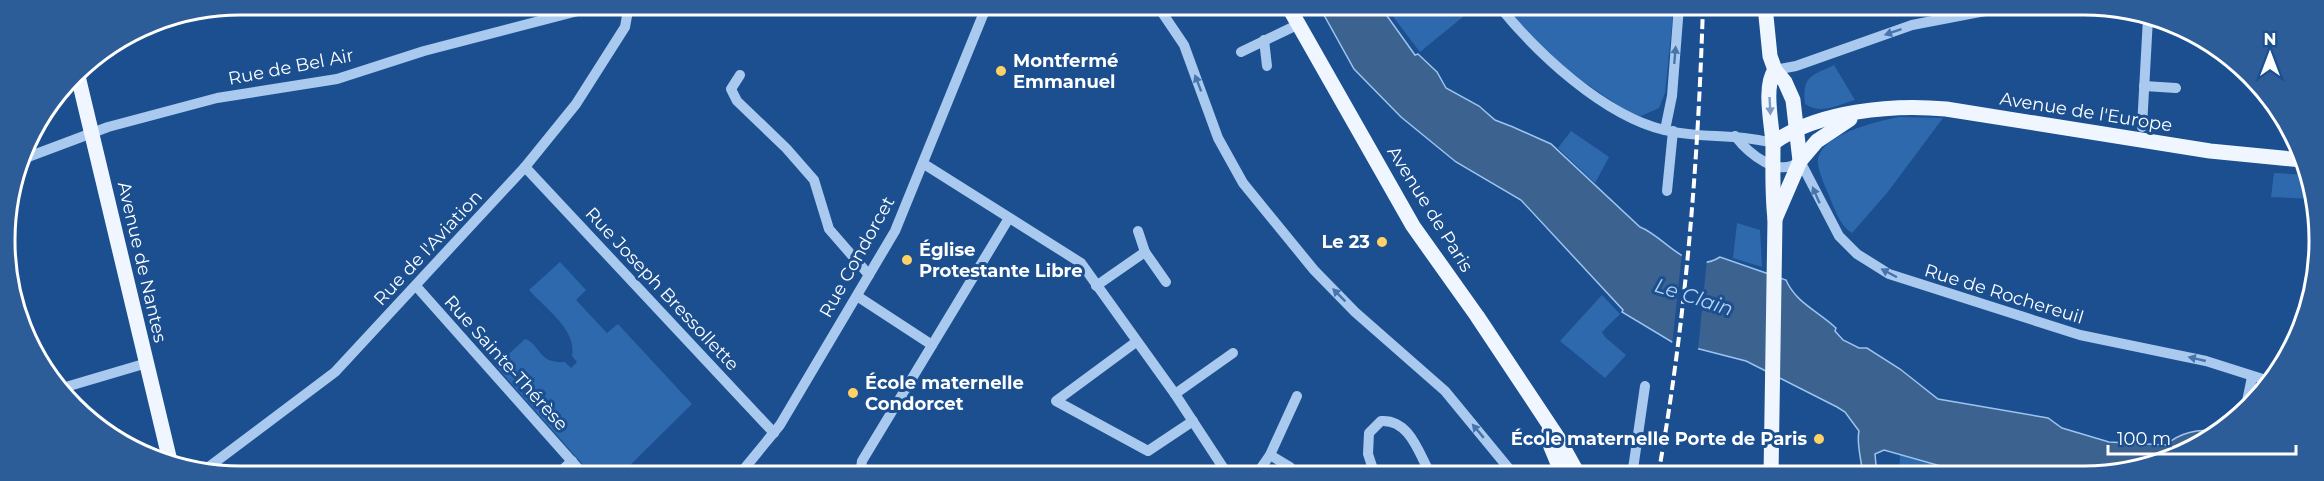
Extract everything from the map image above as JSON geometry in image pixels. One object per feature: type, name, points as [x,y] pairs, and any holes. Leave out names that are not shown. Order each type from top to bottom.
[{"type":"main road","name":"Avenue de Paris","points":[[1292,15],[1413,226],[1477,316],[1573,466]]},
{"type":"main road","points":[[1766,15],[1767,40],[1774,70],[1789,91],[1798,128],[1800,161],[1775,219]]},
{"type":"main road","points":[[1771,466],[1772,274],[1775,219],[1769,81],[1774,70]]},
{"type":"main road","name":"Avenue de Nantes","points":[[79,83],[168,454]]},
{"type":"main road","name":"Avenue de l'Europe","points":[[1773,143],[1798,128],[1864,112],[1916,107],[1946,109],[2210,151],[2294,159]]},
{"type":"main road","name":"Avenue de l'Europe","points":[[1800,161],[1817,141],[1864,112]]},
{"type":"main road","name":"Avenue de Paris","points":[[1549,428],[1551,447],[1559,466]]},
{"type":"main road","points":[[1767,466],[1770,448]]},
{"type":"street","name":"Rue de Bel Air","points":[[31,156],[92,135],[108,127],[217,98],[337,79],[424,51],[563,15]]},
{"type":"street","name":"Rue de l'Aviation","points":[[212,464],[335,372],[416,286],[525,167],[576,104],[625,27],[627,15]]},
{"type":"street","name":"Rue Condorcet","points":[[746,466],[774,433],[895,231],[983,15]]},
{"type":"street","points":[[1164,15],[1184,45],[1218,138],[1242,183],[1314,270],[1355,312],[1445,391],[1507,466]]},
{"type":"street","points":[[1507,15],[1543,57],[1624,114],[1669,131],[1735,136],[1773,143]]},
{"type":"street","points":[[1667,191],[1670,104],[1678,15]]},
{"type":"street","points":[[1774,70],[1796,66],[1912,25],[1965,15]]},
{"type":"street","points":[[1241,52],[1297,25]]},
{"type":"street","points":[[2142,127],[2148,25]]},
{"type":"street","points":[[1264,40],[1267,66]]},
{"type":"street","points":[[740,75],[731,89],[737,101],[786,148],[814,180],[829,229],[869,275]]},
{"type":"street","points":[[2144,86],[2176,88]]},
{"type":"street","points":[[1735,136],[1742,145],[1785,170],[1800,161]]},
{"type":"street","name":"Rue de Rochereuil","points":[[1800,161],[1839,236],[1857,254],[1889,274],[2080,335],[2206,361],[2261,379]]},
{"type":"street","points":[[924,164],[1081,263],[1175,393],[1222,466]]},
{"type":"street","name":"Rue Joseph Bressollette","points":[[525,167],[774,433]]},
{"type":"street","points":[[861,466],[862,461],[1009,218]]},
{"type":"street","points":[[1138,231],[1145,252],[1166,282]]},
{"type":"street","points":[[1096,286],[1145,252]]},
{"type":"street","name":"Rue Sainte-Thérèse","points":[[416,286],[576,466]]},
{"type":"street","points":[[857,296],[932,345]]},
{"type":"street","points":[[1136,342],[1056,401],[1148,451],[1193,422]]},
{"type":"street","points":[[1213,352],[1221,362]]},
{"type":"street","points":[[1175,393],[1233,353]]},
{"type":"street","points":[[69,386],[147,363]]},
{"type":"street","points":[[2249,394],[2252,377]]},
{"type":"street","points":[[1633,466],[1645,386]]},
{"type":"street","points":[[1262,466],[1270,455],[1297,396]]},
{"type":"street","points":[[1372,466],[1368,454],[1369,433],[1373,426],[1381,421],[1390,420],[1399,423],[1406,430],[1426,466]]},
{"type":"street","points":[[1270,455],[1288,466]]},
{"type":"street","points":[[567,466],[572,461]]},
{"type":"shaded area","points":[[1392,15],[1464,15],[1464,16],[1420,52]]},
{"type":"shaded area","points":[[1512,15],[1673,15],[1665,93],[1659,108],[1641,116],[1629,113],[1558,64]]},
{"type":"shaded area","points":[[1834,65],[1855,100],[1823,109],[1805,104],[1804,95],[1807,82],[1814,75]]},
{"type":"shaded area","points":[[1899,117],[1943,118],[1887,193],[1852,233],[1838,217],[1823,181],[1818,163],[1820,153],[1837,137],[1850,131]]},
{"type":"shaded area","points":[[1571,131],[1609,157],[1595,183],[1558,148]]},
{"type":"shaded area","points":[[2274,173],[2299,174],[2305,199],[2271,197]]},
{"type":"shaded area","points":[[1737,223],[1760,230],[1762,267],[1733,258]]},
{"type":"shaded area","points":[[560,262],[586,290],[576,300],[607,333],[618,324],[692,404],[629,466],[584,466],[496,366],[525,339],[549,360],[565,362],[571,368],[577,362],[572,356],[570,337],[559,320],[529,290]]},
{"type":"shaded area","points":[[1602,295],[1620,314],[1602,332],[1626,355],[1605,378],[1560,341]]},
{"type":"shaded area","points":[[1900,454],[1941,466],[1899,466]]},
{"type":"water","name":"Le Clain","points":[[1324,15],[1386,15],[1415,55],[1418,54],[1437,72],[1446,88],[1479,106],[1495,120],[1551,144],[1640,227],[1688,259],[1709,262],[1720,257],[1786,280],[1796,295],[1836,328],[1835,331],[1843,340],[1859,348],[1867,348],[1900,369],[1938,399],[2048,418],[2062,428],[2109,442],[2166,445],[2177,437],[2204,431],[2156,454],[2127,462],[2098,466],[1941,466],[1884,450],[1875,454],[1876,466],[1862,466],[1859,431],[1845,412],[1746,361],[1672,342],[1622,312],[1623,310],[1521,200],[1456,162],[1401,117],[1354,69]]},
{"type":"pier","points":[[1682,253],[1686,257],[1707,259],[1698,350],[1672,345]]},
{"type":"railway","points":[[1660,466],[1676,359],[1689,242],[1698,124],[1703,15]]},
{"type":"place","name":"Montfermé Emmanuel","points":[[1001,71]]},
{"type":"place","name":"Le 23","points":[[1382,242]]},
{"type":"place","name":"Église Protestante Libre","points":[[907,260]]},
{"type":"place","name":"École maternelle Condorcet","points":[[853,393]]},
{"type":"place","name":"École maternelle Porte de Paris","points":[[1819,439]]}]
